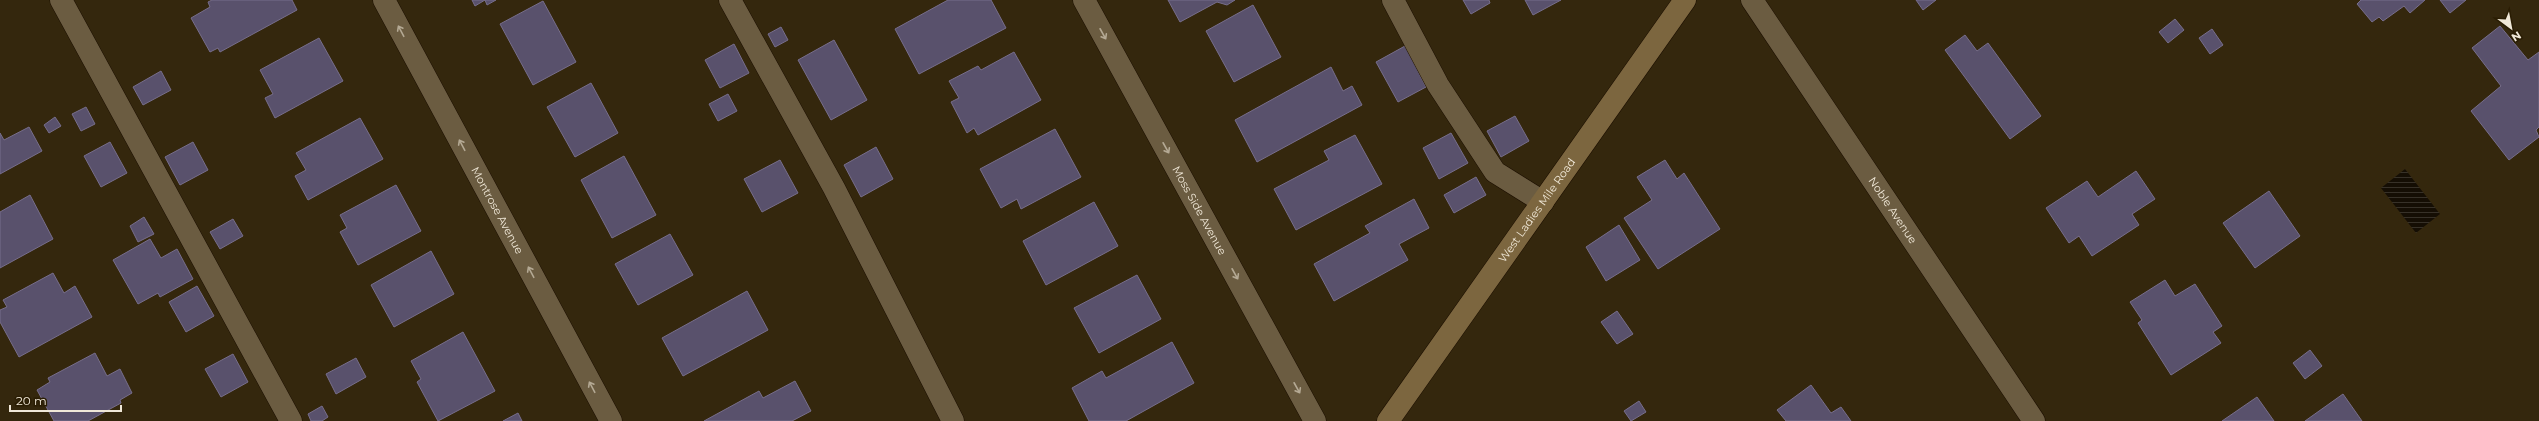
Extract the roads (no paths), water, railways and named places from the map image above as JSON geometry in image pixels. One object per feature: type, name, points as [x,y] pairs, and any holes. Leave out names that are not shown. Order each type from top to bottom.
[{"type":"street","points":[[61,0],[291,421]]},
{"type":"street","name":"Montrose Avenue","points":[[384,0],[611,421]]},
{"type":"street","points":[[730,0],[834,188],[953,421]]},
{"type":"street","name":"Moss Side Avenue","points":[[1084,0],[1315,421]]},
{"type":"street","points":[[1393,0],[1438,85],[1495,172],[1543,202]]},
{"type":"street","name":"West Ladies Mile Road","points":[[1388,421],[1686,0]]},
{"type":"street","name":"Noble Avenue","points":[[1752,0],[2034,421]]}]
